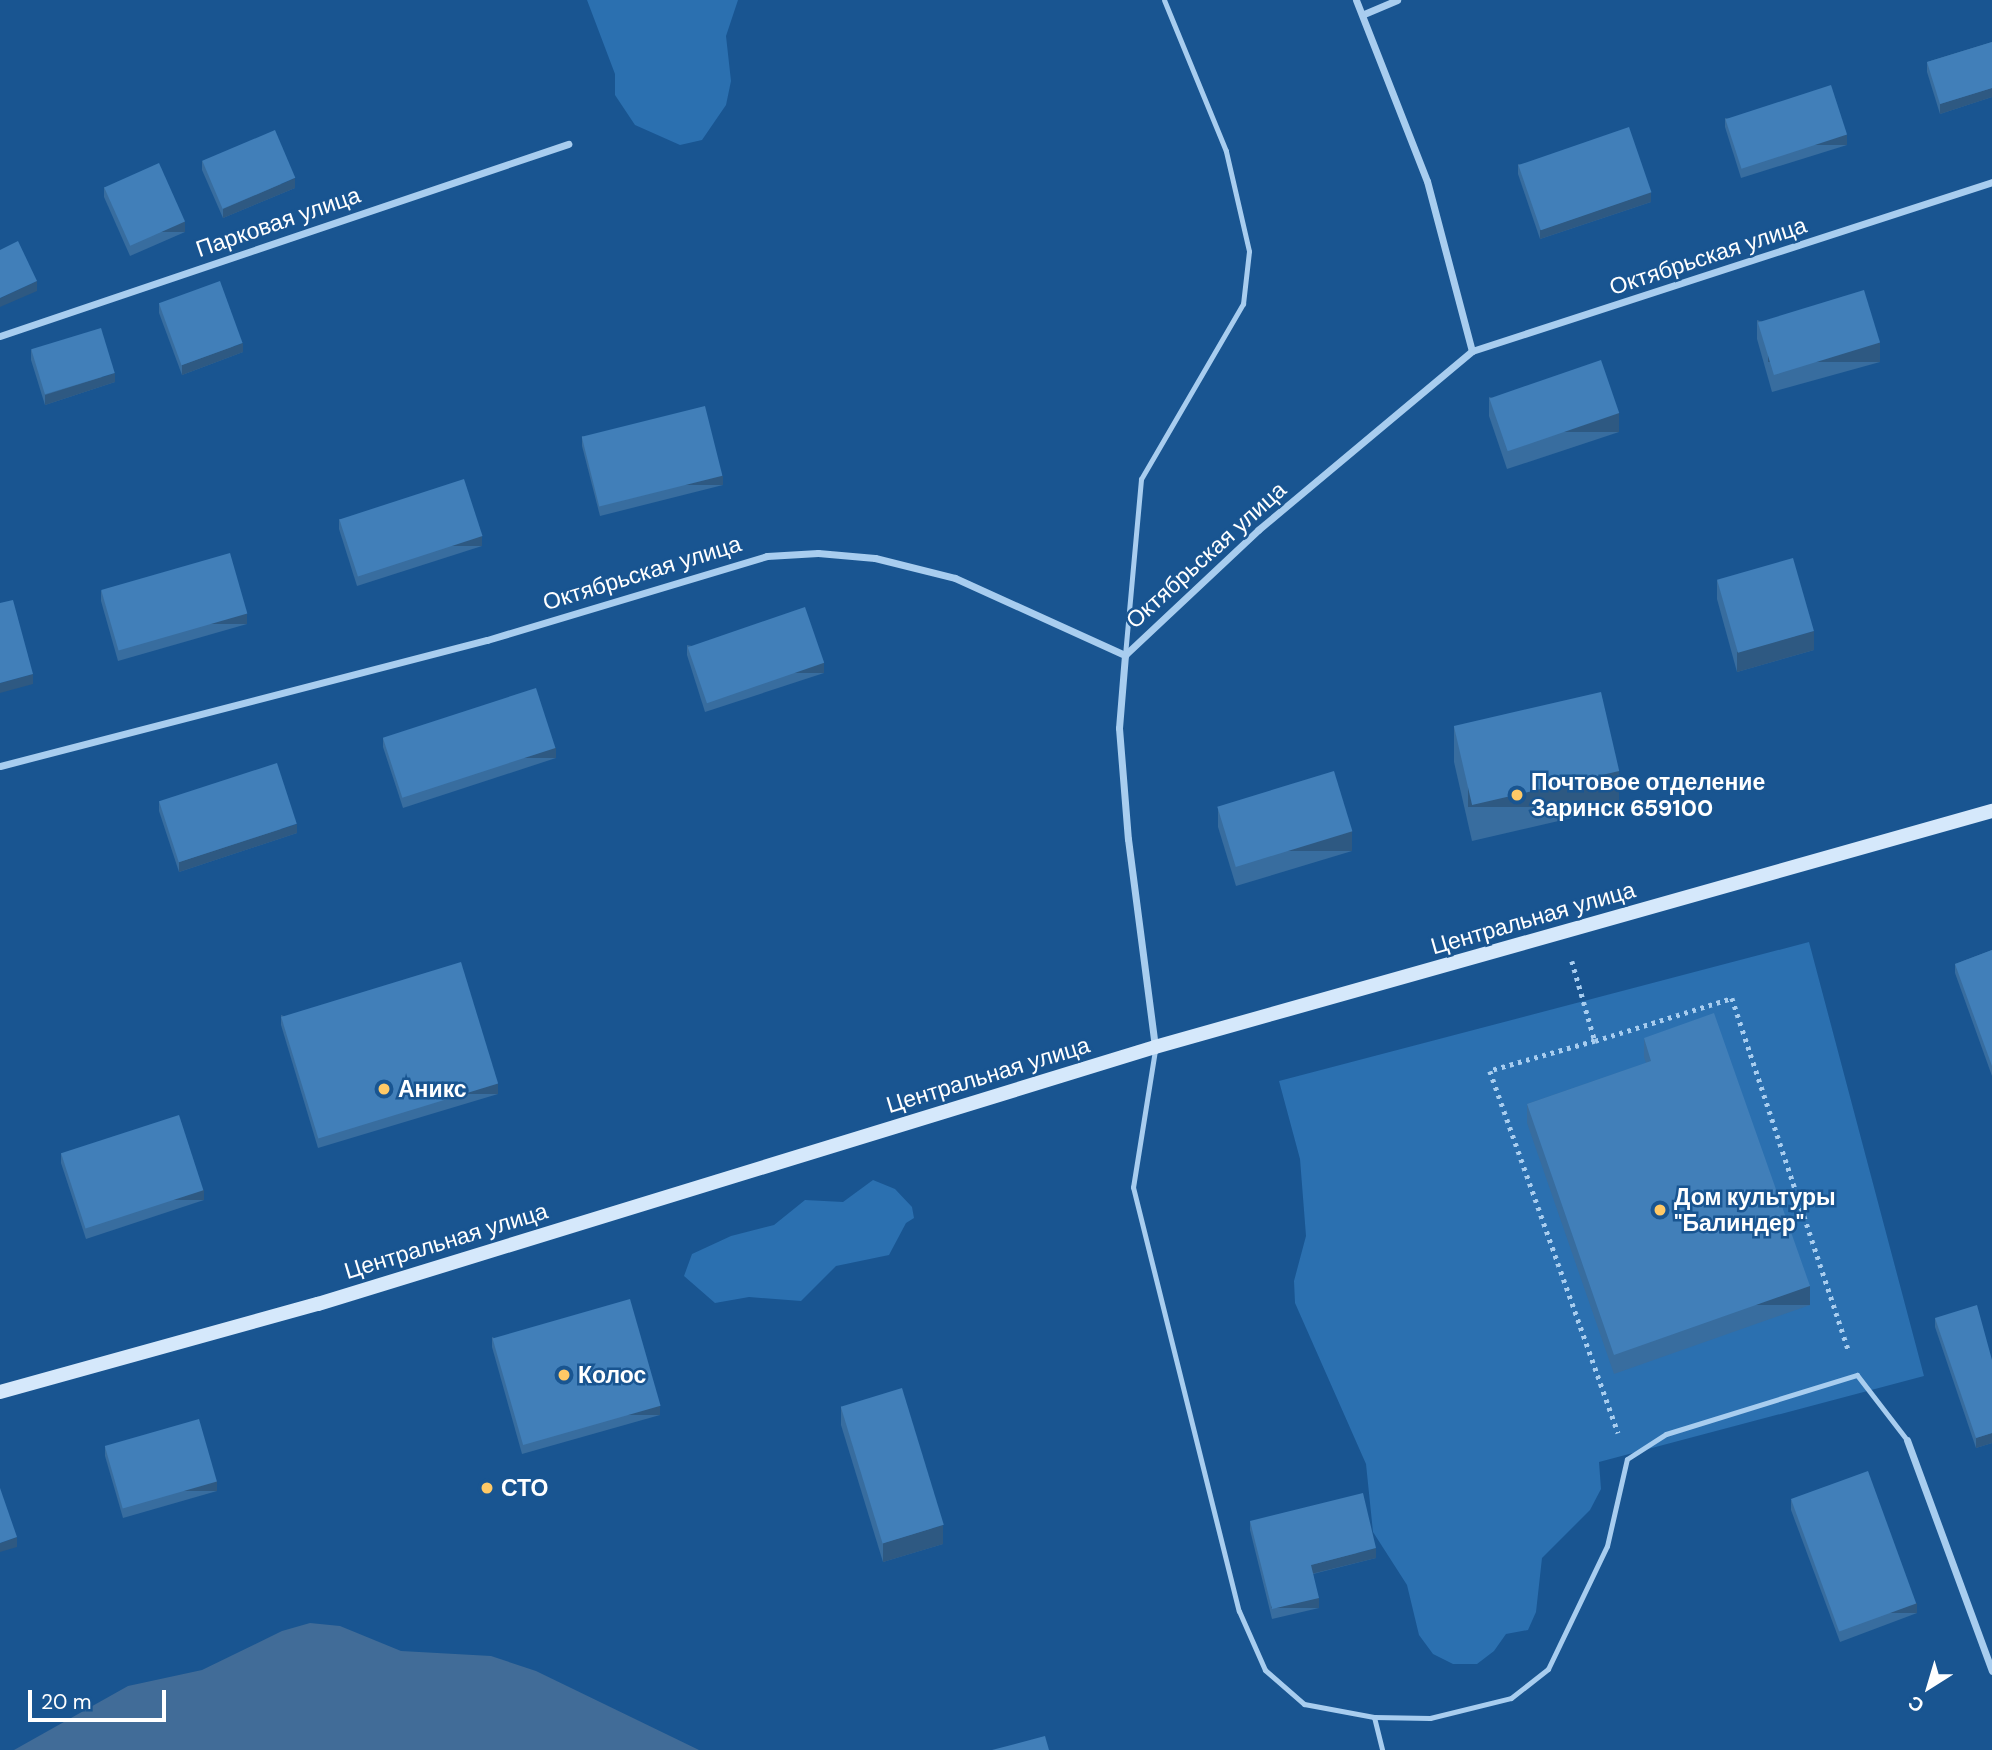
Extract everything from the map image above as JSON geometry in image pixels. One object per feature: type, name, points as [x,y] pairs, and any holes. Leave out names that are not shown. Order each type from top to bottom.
[{"type":"street","points":[[1356,0],[1364,14],[1427,181],[1472,351]]},
{"type":"street","points":[[1364,14],[1397,0]]},
{"type":"street","name":"Парковая улица","points":[[0,336],[568,144]]},
{"type":"street","name":"Октябрьская улица","points":[[0,766],[487,640],[767,556],[818,553],[875,558],[955,578],[1125,655],[1258,530],[1472,351],[1992,183]]},
{"type":"street","points":[[1125,655],[1119,728],[1128,839],[1155,1047]]},
{"type":"street","name":"Центральная улица","points":[[0,1392],[318,1304],[1155,1047],[1992,811]]},
{"type":"street","points":[[1907,1440],[1992,1671]]},
{"type":"lane","points":[[1125,655],[1142,479],[1243,304],[1249,251],[1226,151],[1164,0]]},
{"type":"lane","points":[[1155,1047],[1133,1187],[1239,1611],[1265,1670],[1304,1704],[1374,1717],[1430,1718],[1511,1698],[1548,1669],[1607,1546],[1627,1459],[1666,1434],[1857,1374],[1907,1440]]},
{"type":"lane","points":[[1374,1717],[1382,1750]]},
{"type":"path","points":[[1581,995],[1595,1041]]},
{"type":"path","points":[[1627,1459],[1490,1071],[1732,998],[1857,1374]]},
{"type":"shaded area","points":[[587,0],[738,0],[726,36],[731,81],[726,105],[702,140],[680,145],[635,125],[615,95],[615,74]]},
{"type":"shaded area","points":[[1809,942],[1924,1376],[1599,1462],[1601,1489],[1590,1510],[1542,1558],[1536,1612],[1528,1630],[1506,1634],[1494,1651],[1477,1664],[1453,1664],[1433,1654],[1419,1635],[1407,1585],[1373,1532],[1366,1464],[1295,1303],[1294,1281],[1306,1236],[1300,1159],[1279,1081]]},
{"type":"shaded area","points":[[873,1180],[895,1189],[912,1207],[914,1218],[906,1223],[889,1255],[836,1266],[801,1301],[749,1297],[715,1303],[684,1276],[692,1254],[731,1236],[774,1225],[805,1200],[843,1202]]},
{"type":"shaded area","points":[[310,1623],[340,1626],[401,1651],[491,1656],[536,1671],[699,1750],[14,1750],[128,1686],[202,1670],[282,1631]]},
{"type":"building","points":[[1992,42],[1992,88],[1940,104],[1927,62]]},
{"type":"building","points":[[1831,85],[1847,134],[1742,169],[1725,119]]},
{"type":"building","points":[[1629,127],[1651,192],[1541,230],[1518,165]]},
{"type":"building","points":[[275,130],[295,178],[223,209],[202,161]]},
{"type":"building","points":[[159,163],[185,221],[130,246],[104,187]]},
{"type":"building","points":[[18,241],[37,281],[0,298],[0,250]]},
{"type":"building","points":[[220,281],[243,343],[181,365],[159,303]]},
{"type":"building","points":[[1864,290],[1880,343],[1774,375],[1758,322]]},
{"type":"building","points":[[101,328],[115,373],[45,394],[31,349]]},
{"type":"building","points":[[1601,360],[1619,413],[1508,451],[1489,398]]},
{"type":"building","points":[[705,406],[722,476],[599,507],[582,437]]},
{"type":"building","points":[[464,479],[483,536],[358,577],[339,519]]},
{"type":"building","points":[[230,553],[247,614],[119,650],[101,590]]},
{"type":"building","points":[[1793,558],[1814,631],[1738,653],[1717,580]]},
{"type":"building","points":[[13,600],[33,674],[0,683],[0,603]]},
{"type":"building","points":[[805,607],[824,663],[707,703],[688,647]]},
{"type":"building","points":[[536,688],[555,748],[402,798],[383,738]]},
{"type":"building","points":[[1601,692],[1619,771],[1472,805],[1454,726]]},
{"type":"building","points":[[277,763],[297,824],[179,862],[159,801]]},
{"type":"building","points":[[1334,771],[1352,831],[1236,867],[1217,807]]},
{"type":"building","points":[[1992,950],[1992,1066],[1955,964]]},
{"type":"building","points":[[461,962],[498,1083],[318,1138],[281,1017]]},
{"type":"building","points":[[1714,1013],[1810,1286],[1614,1355],[1527,1104],[1651,1061],[1644,1038]]},
{"type":"building","points":[[179,1115],[203,1190],[85,1228],[61,1153]]},
{"type":"building","points":[[630,1299],[661,1406],[523,1445],[493,1338]]},
{"type":"building","points":[[1977,1305],[1992,1360],[1992,1433],[1976,1438],[1935,1318]]},
{"type":"building","points":[[902,1388],[944,1525],[883,1543],[841,1407]]},
{"type":"building","points":[[199,1419],[217,1481],[123,1508],[105,1446]]},
{"type":"building","points":[[1868,1471],[1916,1603],[1839,1632],[1791,1499]]},
{"type":"building","points":[[0,1488],[17,1537],[0,1543]]},
{"type":"building","points":[[1363,1493],[1376,1548],[1311,1565],[1319,1598],[1272,1609],[1250,1521]]},
{"type":"building","points":[[1045,1736],[1049,1750],[992,1750]]},
{"type":"place","name":"Почтовое отделение Заринск 659100","points":[[1517,795]]},
{"type":"place","name":"Аникс","points":[[384,1089]]},
{"type":"place","name":"Дом культуры \"Балиндер\"","points":[[1660,1210]]},
{"type":"place","name":"Колос","points":[[564,1375]]},
{"type":"place","name":"СТО","points":[[487,1488]]}]
